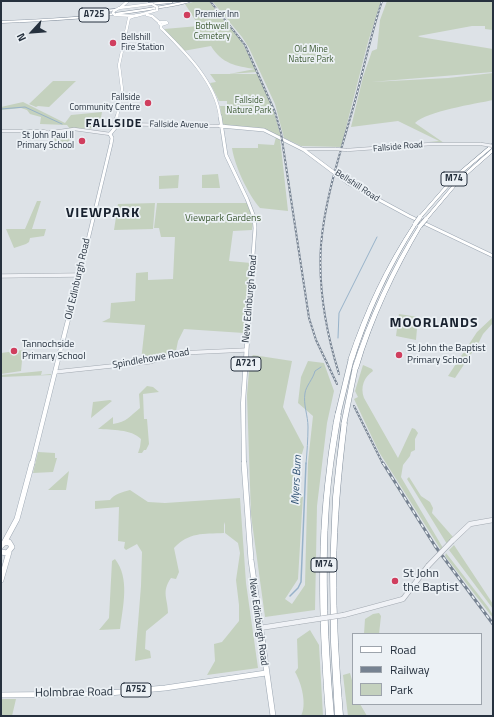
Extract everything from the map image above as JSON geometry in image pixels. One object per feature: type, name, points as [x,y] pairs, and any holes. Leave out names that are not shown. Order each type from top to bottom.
[{"type":"highway","points":[[148,4],[179,1]]},
{"type":"highway","name":"A725","points":[[43,20],[112,13],[185,1]]},
{"type":"highway","points":[[156,11],[192,1]]},
{"type":"highway","name":"A725","points":[[43,20],[118,14],[192,1]]},
{"type":"highway","points":[[43,20],[114,10]]},
{"type":"highway","name":"A725","points":[[1,21],[118,16]]},
{"type":"highway","name":"M74","points":[[339,716],[332,615],[332,559],[336,485],[344,422],[355,369],[368,328],[420,217],[455,178],[493,146]]},
{"type":"highway","name":"M74","points":[[330,716],[323,611],[325,515],[338,414],[351,360],[373,298],[394,256],[417,225],[426,219],[459,180],[493,150]]},
{"type":"main road","points":[[119,8],[128,1]]},
{"type":"main road","points":[[132,1],[135,3],[148,4]]},
{"type":"main road","points":[[137,15],[129,18],[127,23],[125,19],[113,13],[114,10],[119,8],[148,4]]},
{"type":"main road","name":"A721","points":[[118,16],[142,15],[156,11],[157,7],[148,4]]},
{"type":"main road","name":"New Edinburgh Road","points":[[156,11],[153,15],[162,24],[210,87],[217,100],[225,155],[250,204],[255,222],[246,350],[244,471],[246,520],[259,628],[273,716]]},
{"type":"main road","name":"New Edinburgh Road","points":[[142,15],[152,16],[162,24]]},
{"type":"main road","name":"Old Edinburgh Road","points":[[2,544],[9,535],[17,519],[111,144],[112,138],[110,134],[114,130],[122,90],[119,65],[126,37],[127,23]]},
{"type":"main road","name":"Bellshill Road","points":[[220,126],[264,130],[302,149],[348,183],[408,216],[493,256]]},
{"type":"main road","points":[[1,580],[5,562],[12,547],[9,535]]},
{"type":"main road","name":"Old Edinburgh Road","points":[[2,544],[10,543]]},
{"type":"main road","points":[[5,562],[1,553],[9,552]]},
{"type":"main road","name":"Holmbrae Road","points":[[1,695],[98,694],[164,688],[266,674]]},
{"type":"street","name":"Fallside Avenue","points":[[115,124],[220,126]]},
{"type":"street","points":[[1,131],[44,131],[49,133],[60,130],[87,130],[110,134]]},
{"type":"street","name":"Fallside Road","points":[[302,149],[336,148],[347,150],[431,144],[481,144],[493,146]]},
{"type":"street","points":[[1,276],[78,275]]},
{"type":"street","name":"Spindlehowe Road","points":[[55,372],[149,362],[180,353],[246,350]]},
{"type":"street","points":[[259,628],[344,615],[403,599],[428,566],[470,524],[493,520]]},
{"type":"green space","name":"Bothwell Cemetery","points":[[197,1],[209,1],[242,42],[257,72],[229,74],[255,69],[230,63],[220,57],[211,46],[183,51],[164,29],[199,26],[185,4]]},
{"type":"green space","name":"Old Mine Nature Park","points":[[212,1],[381,1],[368,42],[341,147],[301,146],[284,138],[275,104],[249,48],[242,37]]},
{"type":"green space","points":[[387,1],[493,1],[493,30],[485,29],[485,26],[472,26],[418,36],[493,49],[493,72],[371,82],[448,78],[493,73],[493,100],[440,112],[430,115],[415,123],[444,143],[429,142],[439,141],[398,121],[351,127],[363,77],[372,51],[377,49],[380,20]]},
{"type":"green space","name":"Fallside Nature Park","points":[[210,74],[258,74],[271,102],[281,137],[262,128],[222,124],[220,106],[227,106],[227,101],[219,101],[210,83],[216,82]]},
{"type":"green space","points":[[53,81],[76,81],[49,107],[36,107],[29,104]]},
{"type":"green space","points":[[23,102],[65,123],[71,115],[102,112],[99,128],[70,129],[67,125],[40,124],[41,117],[30,114],[27,110],[21,108],[1,110],[1,107]]},
{"type":"green space","points":[[276,137],[280,138],[288,211],[260,208],[243,180],[232,148],[258,148],[258,144],[274,145]]},
{"type":"green space","points":[[55,138],[70,138],[67,150],[52,150]]},
{"type":"green space","points":[[218,174],[220,188],[202,188],[202,175]]},
{"type":"green space","points":[[179,175],[178,188],[159,189],[159,176]]},
{"type":"green space","points":[[37,201],[41,201],[32,229],[46,229],[44,236],[30,238],[29,242],[26,244],[14,248],[6,229],[25,229]]},
{"type":"green space","points":[[155,203],[153,229],[114,230],[118,204]]},
{"type":"green space","name":"Viewpark Gardens","points":[[157,203],[247,203],[252,216],[252,230],[233,231],[229,261],[251,263],[244,333],[184,329],[178,341],[176,351],[173,351],[171,354],[141,361],[145,325],[102,322],[110,318],[111,303],[135,301],[136,273],[148,272],[148,280],[173,279],[175,237],[161,237],[159,228],[154,228]]},
{"type":"green space","points":[[399,314],[418,317],[416,340],[396,336]]},
{"type":"green space","points":[[493,317],[493,323],[483,334],[455,378],[448,376],[477,332]]},
{"type":"green space","points":[[23,350],[21,371],[1,374],[1,353]]},
{"type":"green space","points":[[253,355],[292,361],[283,407],[304,447],[294,480],[294,493],[303,495],[298,579],[285,599],[292,604],[305,585],[308,462],[313,416],[298,403],[301,377],[308,361],[324,363],[334,391],[327,423],[317,506],[315,610],[265,617],[251,515],[247,395],[250,359]]},
{"type":"green space","points":[[363,365],[372,369],[373,371],[365,379],[362,390],[364,398],[398,458],[412,428],[418,433],[415,439],[415,450],[411,452],[410,456],[403,465],[401,477],[443,548],[441,550],[379,452],[354,399],[358,397],[355,391]]},
{"type":"green space","points":[[42,371],[41,375],[51,375],[1,377],[1,375]]},
{"type":"green space","points":[[147,386],[153,387],[159,392],[143,394],[144,419],[147,419],[149,444],[146,450],[142,453],[138,453],[141,439],[132,433],[98,429],[113,417],[113,424],[125,420],[131,416],[140,408],[139,394]]},
{"type":"green space","points":[[112,401],[91,418],[93,402]]},
{"type":"green space","points":[[38,452],[55,453],[55,458],[57,458],[53,472],[33,473]]},
{"type":"green space","points":[[69,471],[66,490],[48,490]]},
{"type":"green space","points":[[409,477],[421,496],[430,502],[433,508],[432,513],[453,537],[447,544],[407,479]]},
{"type":"green space","points":[[130,490],[148,502],[165,503],[240,498],[246,583],[258,668],[207,675],[215,661],[214,644],[222,642],[239,621],[236,580],[240,553],[238,543],[225,533],[225,522],[224,533],[191,536],[174,548],[179,572],[176,579],[171,578],[166,587],[168,613],[146,631],[145,649],[150,651],[151,658],[135,661],[142,552],[137,544],[126,550],[124,548],[125,542],[118,541],[119,507],[95,509],[95,501],[110,500],[122,492]]},
{"type":"green space","points":[[454,545],[493,604],[493,609],[449,550]]},
{"type":"green space","points":[[446,553],[488,607],[493,615],[493,618],[445,556]]},
{"type":"green space","points":[[115,559],[123,575],[124,583],[124,602],[120,629],[99,630],[109,618],[112,561]]},
{"type":"green space","points":[[379,613],[381,616],[379,633],[364,633],[365,619],[373,614]]},
{"type":"green space","points":[[310,630],[319,645],[323,716],[301,716],[304,700],[300,682],[295,672],[298,668],[297,639]]},
{"type":"green space","points":[[350,673],[352,680],[352,705],[361,705],[367,716],[348,716],[343,675]]},
{"type":"green space","points":[[16,699],[12,716],[1,716],[1,700]]},
{"type":"waterway","points":[[1,109],[25,107],[62,124]]},
{"type":"waterway","name":"Myers Burn","points":[[338,338],[339,313],[377,237]]},
{"type":"waterway","name":"Myers Burn","points":[[306,464],[308,427],[305,393],[315,371],[321,367]]},
{"type":"waterway","name":"Myers Burn","points":[[290,596],[298,588],[301,582],[306,463]]},
{"type":"railway","points":[[210,1],[245,45],[275,112],[281,133],[309,318],[316,340],[337,384]]},
{"type":"railway","points":[[339,374],[330,342],[322,294],[320,261],[323,227],[330,190],[382,1]]},
{"type":"railway","points":[[354,406],[383,464]]},
{"type":"railway","points":[[383,463],[435,546],[493,624]]},
{"type":"place","name":"Premier Inn","points":[[187,15]]},
{"type":"place","name":"Bellshill Fire Station","points":[[113,43]]},
{"type":"place","name":"Fallside Community Centre","points":[[148,103]]},
{"type":"place","name":"St John Paul II Primary School","points":[[82,141]]},
{"type":"place","name":"Tannochside Primary School","points":[[14,351]]},
{"type":"place","name":"St John the Baptist Primary School","points":[[399,355]]},
{"type":"place","name":"St John the Baptist","points":[[395,581]]},
{"type":"district","name":"FALLSIDE","points":[[114,124]]},
{"type":"district","name":"VIEWPARK","points":[[103,214]]},
{"type":"district","name":"MOORLANDS","points":[[434,324]]}]
